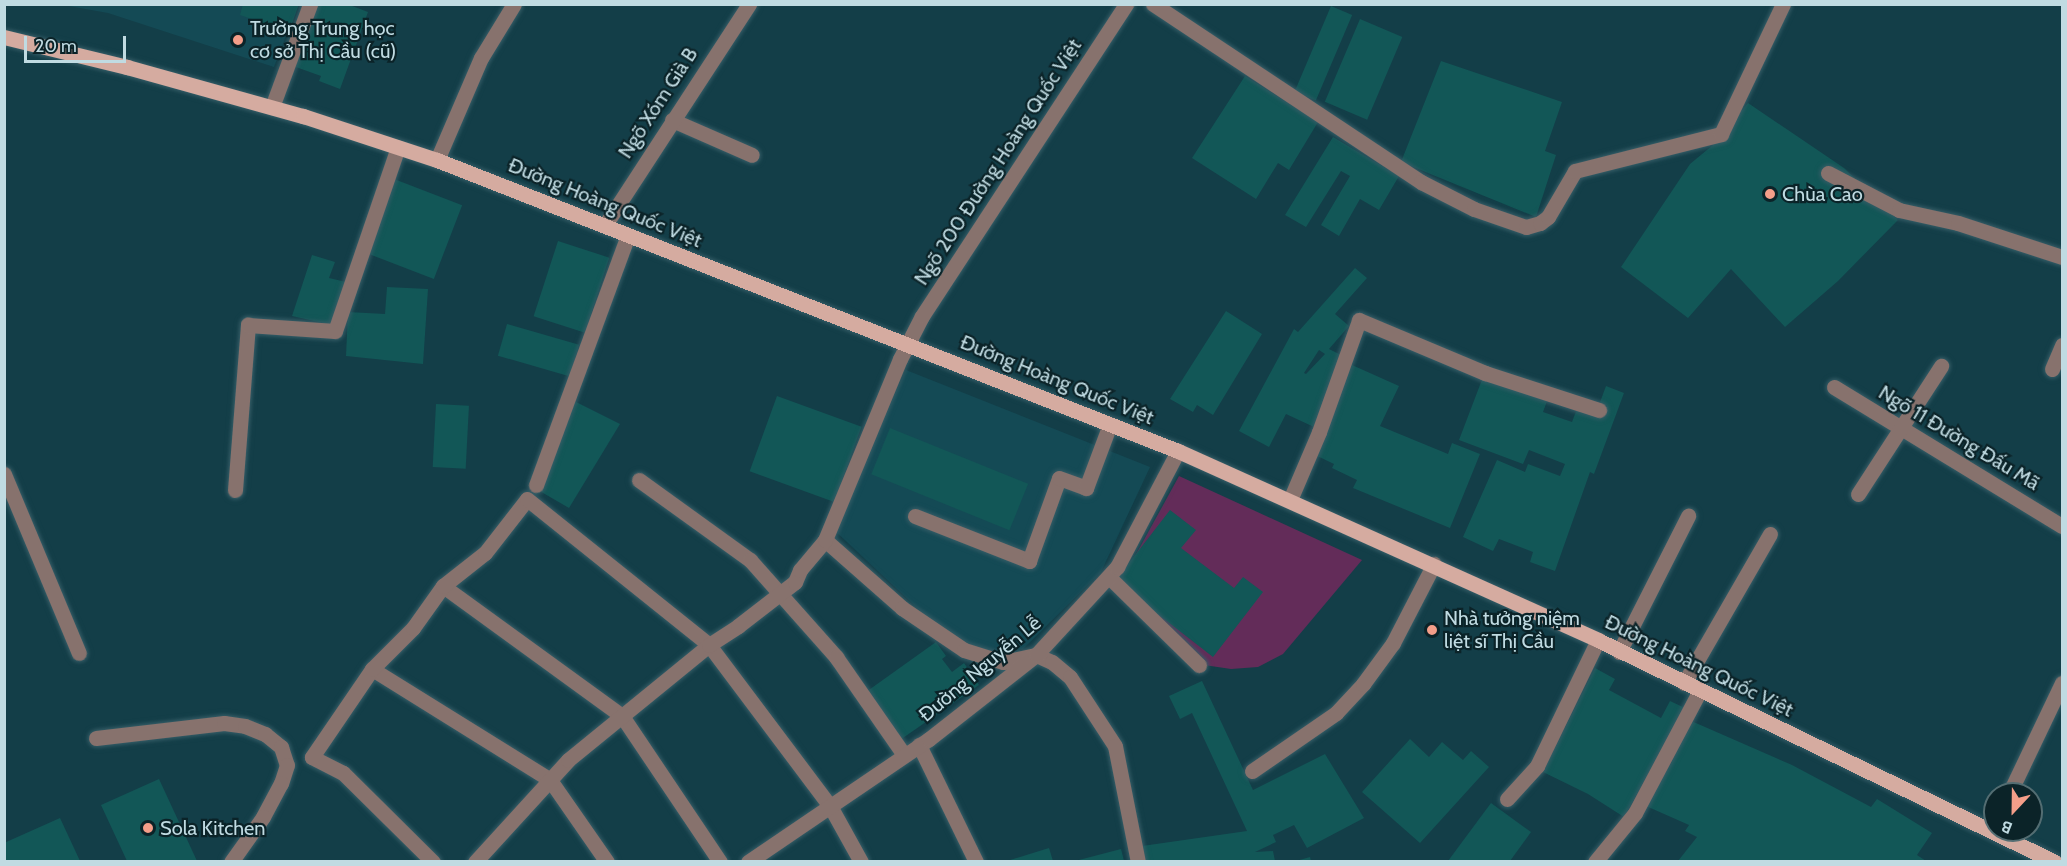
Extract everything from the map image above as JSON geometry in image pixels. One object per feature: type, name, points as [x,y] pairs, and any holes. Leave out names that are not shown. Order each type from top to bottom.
[{"type":"main road","name":"Đường Hoàng Quốc Việt","points":[[4,38],[127,67],[272,107],[437,160],[908,343],[1178,451],[1434,564],[1983,822]]},
{"type":"main road","name":"Đường Hoàng Quốc Việt","points":[[2020,842],[2055,861]]},
{"type":"street","points":[[272,107],[310,4]]},
{"type":"street","points":[[437,160],[480,58],[514,4]]},
{"type":"street","name":"Ngõ Xóm Già B","points":[[605,225],[749,4]]},
{"type":"street","name":"Ngõ 200 Đường Hoàng Quốc Việt","points":[[475,861],[568,760],[709,645],[795,582],[800,570],[825,540],[908,343],[922,316],[1126,4]]},
{"type":"street","points":[[1153,4],[1421,182],[1474,209],[1526,227],[1540,223],[1548,217],[1575,171],[1721,134],[1783,4]]},
{"type":"street","points":[[672,120],[752,155]]},
{"type":"street","points":[[235,490],[248,325],[335,331],[398,147]]},
{"type":"street","points":[[1828,173],[1899,210],[1958,223],[2062,256]]},
{"type":"street","points":[[536,484],[628,235]]},
{"type":"street","points":[[1290,500],[1320,432],[1359,320],[1485,374],[1599,410]]},
{"type":"street","points":[[2052,369],[2062,345]]},
{"type":"street","points":[[1858,494],[1903,428],[1941,366]]},
{"type":"street","name":"Ngõ 11 Đường Đấu Mã","points":[[1834,387],[2062,526]]},
{"type":"street","points":[[915,516],[1029,561],[1059,478],[1086,488],[1110,424]]},
{"type":"street","name":"Đường Nguyễn Lễ","points":[[748,861],[919,745],[1036,655],[1110,577],[1127,551],[1178,451]]},
{"type":"street","points":[[4,474],[79,653]]},
{"type":"street","points":[[639,480],[750,560],[836,657],[904,755]]},
{"type":"street","points":[[433,861],[343,773],[312,757],[372,669],[413,628],[443,586],[485,553],[527,499],[709,645],[830,806],[861,861]]},
{"type":"street","points":[[1619,652],[1688,516]]},
{"type":"street","points":[[1684,683],[1770,534]]},
{"type":"street","points":[[825,540],[902,608],[963,650],[1003,662],[1036,655],[1052,662],[1070,677],[1115,746],[1138,861]]},
{"type":"street","points":[[1252,771],[1336,713],[1363,684],[1393,643],[1434,564]]},
{"type":"street","points":[[1110,577],[1199,665]]},
{"type":"street","points":[[443,586],[622,716],[720,861]]},
{"type":"street","points":[[1507,799],[1537,766],[1598,640]]},
{"type":"street","points":[[372,669],[550,780],[607,861]]},
{"type":"street","points":[[2015,782],[2062,683]]},
{"type":"street","points":[[1595,861],[1635,813],[1700,690]]},
{"type":"street","points":[[96,738],[224,723],[245,726],[265,734],[281,747],[287,765],[281,783],[263,817],[231,861]]},
{"type":"street","points":[[919,745],[976,861]]},
{"type":"shaded area","name":"Trường Trung học cơ sở Thị Cầu (cũ)","points":[[63,5],[298,5],[274,67],[108,13]]},
{"type":"shaded area","points":[[906,370],[1150,467],[1101,572],[1023,649],[983,652],[929,619],[833,529]]},
{"type":"shaded area","points":[[1179,476],[1362,560],[1283,654],[1258,667],[1231,669],[1204,665],[1117,589]]},
{"type":"building","points":[[243,4],[299,4],[289,32],[240,15]]},
{"type":"building","points":[[315,4],[347,4],[368,12],[340,89],[319,81],[321,76],[293,66]]},
{"type":"building","points":[[1331,6],[1352,15],[1316,101],[1295,92]]},
{"type":"building","points":[[1360,19],[1402,37],[1367,120],[1325,102]]},
{"type":"building","points":[[1441,61],[1562,102],[1545,151],[1556,155],[1536,217],[1401,162]]},
{"type":"building","points":[[1245,76],[1318,122],[1289,170],[1278,163],[1256,199],[1192,158]]},
{"type":"building","name":"Chùa Cao","points":[[1748,103],[1844,168],[1898,220],[1838,281],[1785,327],[1731,269],[1688,318],[1621,267],[1690,164],[1713,145]]},
{"type":"building","points":[[1333,137],[1399,176],[1379,210],[1360,199],[1339,236],[1321,225],[1350,176],[1341,171],[1306,227],[1285,215]]},
{"type":"building","points":[[394,179],[462,205],[434,279],[366,253]]},
{"type":"building","points":[[558,241],[609,258],[585,333],[534,316]]},
{"type":"building","points":[[312,255],[335,262],[329,278],[346,282],[332,325],[292,316]]},
{"type":"building","points":[[1355,268],[1367,278],[1335,314],[1349,326],[1329,349],[1343,356],[1314,427],[1286,414],[1269,447],[1239,431],[1294,329],[1298,332]],"holes":[[[1319,350],[1325,354],[1306,374],[1304,373]]]},
{"type":"building","points":[[387,287],[428,289],[423,364],[346,356],[348,312],[385,314]]},
{"type":"building","points":[[1226,311],[1262,334],[1213,415],[1197,405],[1193,412],[1170,399]]},
{"type":"building","points":[[507,324],[579,345],[570,376],[498,356]]},
{"type":"building","points":[[1352,365],[1399,386],[1380,426],[1448,454],[1452,443],[1480,454],[1450,528],[1353,488],[1357,480],[1332,468],[1334,464],[1311,453]]},
{"type":"building","points":[[1483,377],[1547,401],[1543,412],[1572,422],[1578,406],[1596,413],[1606,386],[1624,393],[1594,474],[1590,472],[1555,571],[1530,562],[1533,552],[1499,539],[1493,551],[1463,537],[1497,460],[1525,472],[1528,464],[1560,476],[1565,464],[1529,450],[1523,464],[1459,440]]},
{"type":"building","points":[[777,396],[862,427],[834,502],[750,471]]},
{"type":"building","points":[[574,401],[620,424],[569,508],[538,490]]},
{"type":"building","points":[[436,404],[469,406],[466,469],[433,467]]},
{"type":"building","points":[[890,428],[1028,484],[1009,530],[871,474]]},
{"type":"building","points":[[1170,510],[1196,530],[1181,548],[1234,588],[1243,577],[1263,592],[1213,657],[1115,581]]},
{"type":"building","points":[[936,642],[946,656],[942,659],[952,672],[964,663],[979,685],[900,740],[866,692]]},
{"type":"building","points":[[1595,668],[1615,679],[1609,690],[1661,718],[1670,701],[1685,708],[1624,817],[1588,794],[1543,772]]},
{"type":"building","points":[[1202,681],[1253,790],[1325,754],[1364,818],[1307,848],[1294,825],[1273,835],[1276,842],[1255,852],[1273,851],[1275,861],[1145,861],[1142,846],[1247,831],[1192,713],[1180,719],[1169,696]]},
{"type":"building","points":[[1689,720],[1792,765],[1871,807],[1877,799],[1932,833],[1917,855],[1926,861],[1678,861],[1697,837],[1685,831],[1689,825],[1646,806],[1673,760],[1667,756]]},
{"type":"building","points":[[1410,739],[1429,757],[1442,742],[1463,760],[1471,751],[1489,767],[1420,843],[1362,792]]},
{"type":"building","points":[[159,779],[197,861],[127,861],[101,805]]},
{"type":"building","points":[[1491,803],[1531,832],[1510,861],[1448,861]]},
{"type":"building","points":[[60,818],[80,861],[4,861],[4,843]]},
{"type":"building","points":[[1049,848],[1053,861],[1007,861]]},
{"type":"building","points":[[1121,849],[1124,861],[1075,861]]},
{"type":"building","points":[[1310,857],[1311,861],[1296,861]]},
{"type":"place","name":"Trường Trung học cơ sở Thị Cầu (cũ)","points":[[238,40]]},
{"type":"place","name":"Chùa Cao","points":[[1770,194]]},
{"type":"place","name":"Nhà tưởng niệm liệt sĩ Thị Cầu","points":[[1432,630]]},
{"type":"place","name":"Sola Kitchen","points":[[148,828]]}]
